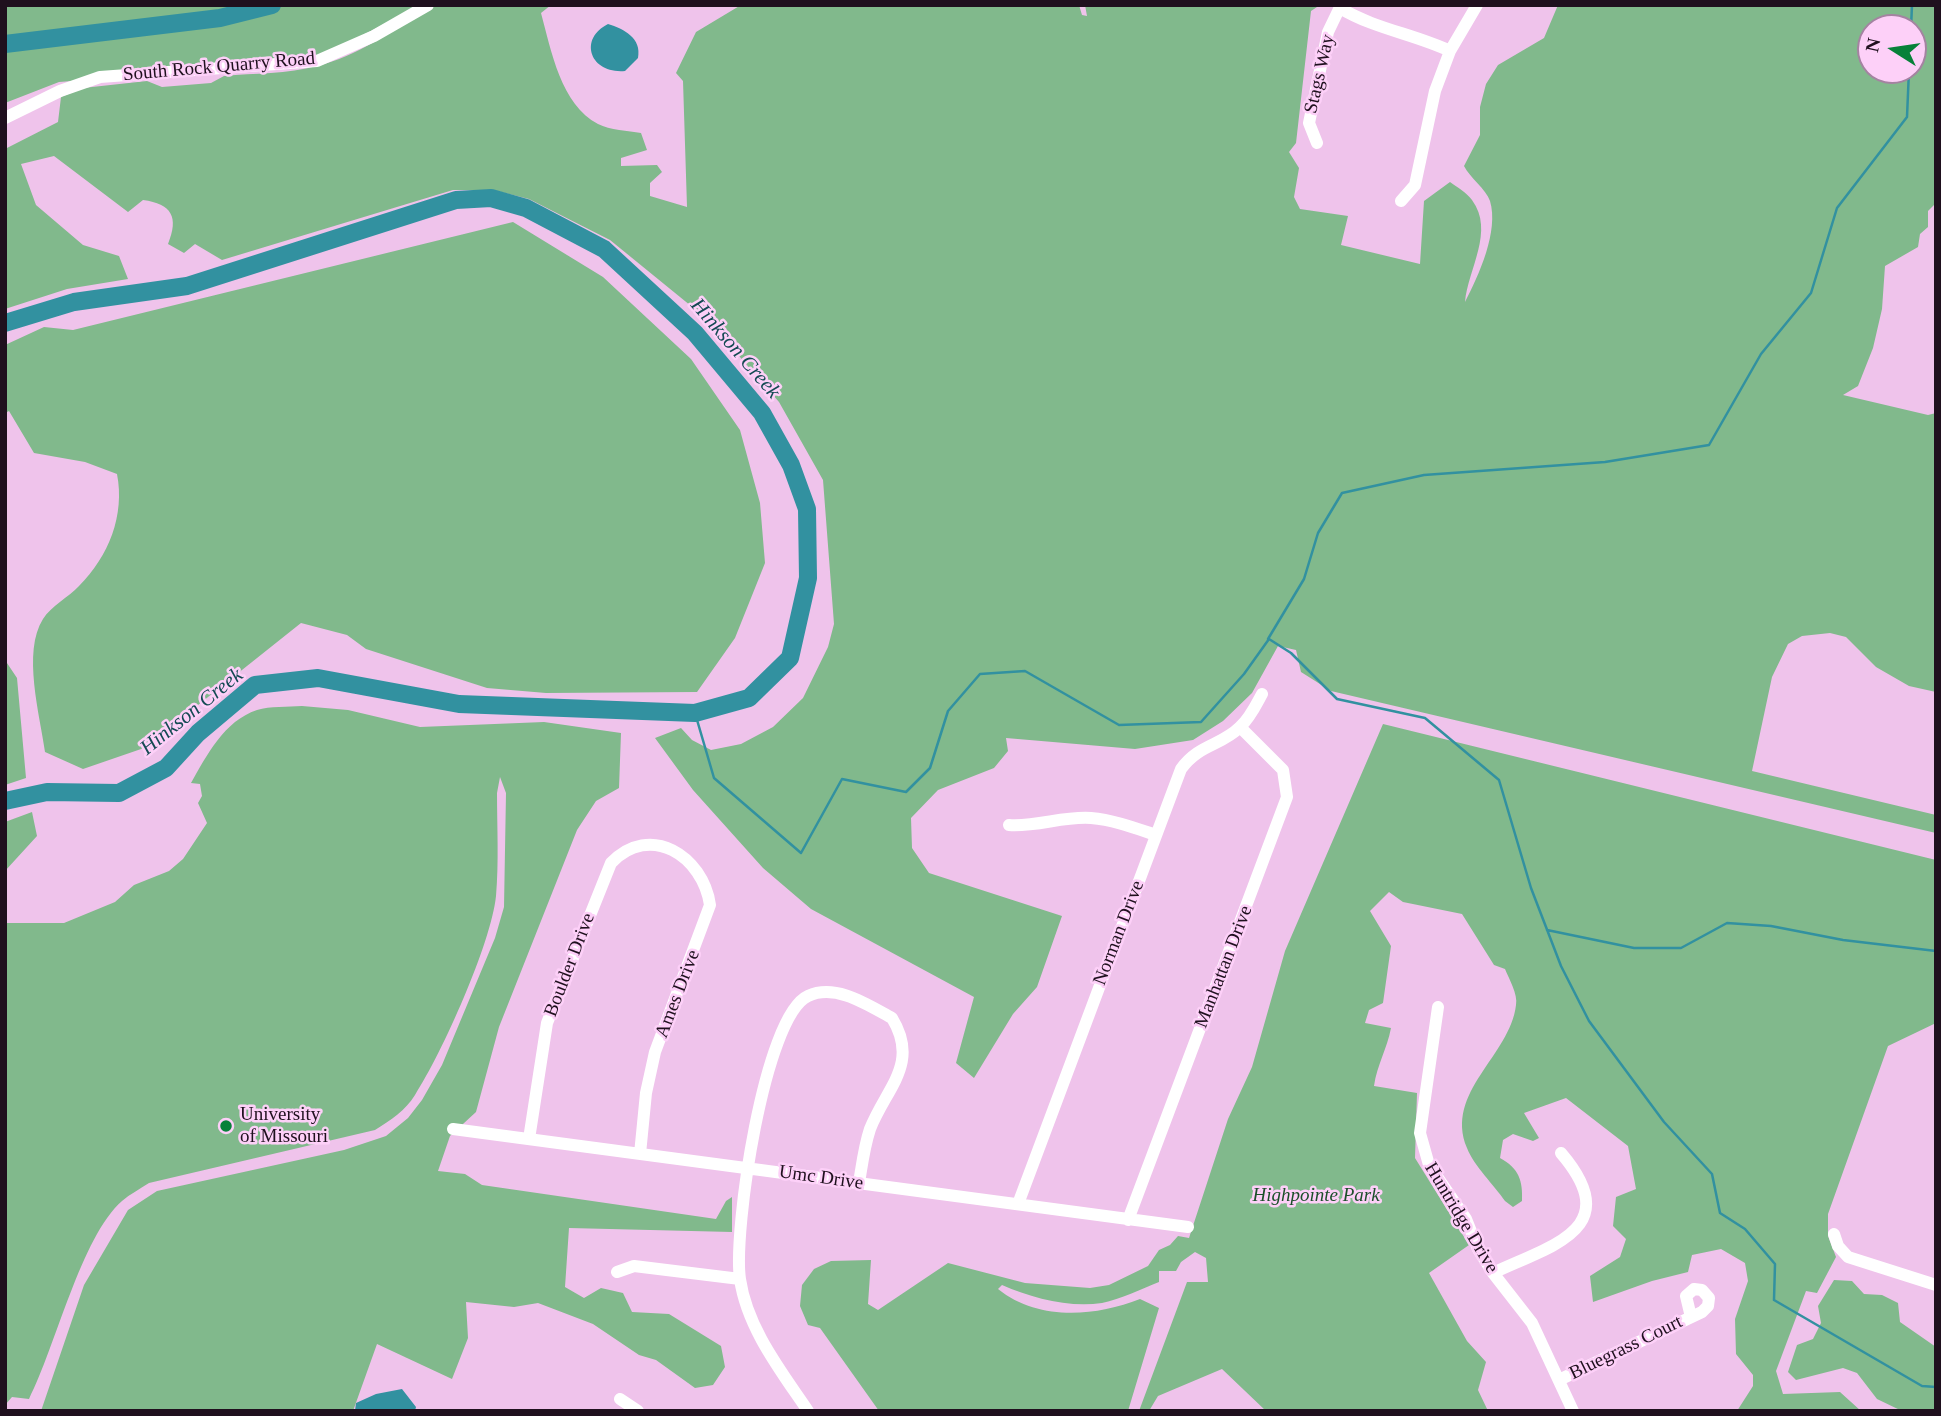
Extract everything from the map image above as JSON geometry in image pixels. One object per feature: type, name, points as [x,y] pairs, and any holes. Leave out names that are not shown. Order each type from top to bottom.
[{"type":"street","name":"South Rock Quarry Road","points":[[5,118],[60,91],[100,77],[317,61],[374,36],[428,5]]},
{"type":"street","points":[[1401,201],[1415,185],[1435,91],[1450,51],[1478,5]]},
{"type":"street","points":[[1341,7],[1364,22],[1429,41],[1450,51]]},
{"type":"street","name":"Stags Way","points":[[1317,143],[1309,123],[1328,32],[1341,7]]},
{"type":"street","name":"Norman Drive","points":[[1018,1204],[1181,769],[1189,757],[1240,727],[1262,694]]},
{"type":"street","name":"Manhattan Drive","points":[[1128,1220],[1287,797],[1283,770],[1240,727]]},
{"type":"street","points":[[1009,825],[1029,826],[1090,818],[1121,823],[1156,835]]},
{"type":"street","name":"Boulder Drive","points":[[529,1139],[547,1023],[611,863],[624,849],[639,844],[659,845],[673,850]]},
{"type":"street","name":"Ames Drive","points":[[640,1154],[646,1093],[655,1052],[710,905],[708,889],[697,872],[673,850]]},
{"type":"street","points":[[808,1411],[759,1334],[747,1308],[740,1279],[738,1242],[758,1102],[789,1016],[797,1003],[808,996],[824,992],[838,993],[892,1018],[904,1045],[900,1072],[871,1128],[863,1152],[859,1183]]},
{"type":"street","name":"Huntridge Drive","points":[[1438,1007],[1420,1133],[1423,1152],[1466,1219],[1478,1249],[1493,1273],[1532,1323],[1573,1411]]},
{"type":"street","name":"Umc Drive","points":[[453,1129],[1188,1227]]},
{"type":"street","points":[[1493,1273],[1567,1238],[1582,1222],[1586,1210],[1586,1188],[1561,1153]]},
{"type":"street","points":[[1834,1234],[1838,1246],[1848,1257],[1936,1285]]},
{"type":"street","points":[[617,1272],[634,1266],[740,1279]]},
{"type":"street","name":"Bluegrass Court","points":[[1560,1379],[1691,1317]]},
{"type":"street","points":[[620,1399],[638,1411]]},
{"type":"green space","points":[[5,5],[421,5],[309,63],[59,82],[5,103]]},
{"type":"green space","points":[[425,5],[551,5],[541,13],[559,75],[575,104],[598,124],[641,133],[647,150],[621,158],[621,166],[657,165],[662,172],[650,183],[650,196],[687,207],[683,81],[676,73],[696,32],[741,5],[1079,5],[1082,15],[1087,16],[1085,5],[1320,5],[1311,11],[1296,143],[1289,152],[1299,168],[1294,197],[1300,209],[1348,216],[1341,245],[1420,264],[1424,201],[1450,182],[1472,200],[1481,224],[1481,237],[1465,302],[1486,253],[1492,226],[1490,201],[1464,166],[1480,135],[1480,107],[1486,84],[1498,65],[1544,38],[1558,5],[1936,5],[1936,203],[1928,211],[1928,227],[1920,234],[1918,247],[1885,266],[1882,309],[1873,348],[1858,386],[1843,395],[1928,415],[1936,413],[1936,692],[1909,686],[1876,667],[1846,637],[1830,633],[1802,636],[1788,644],[1772,677],[1752,771],[1936,815],[1936,833],[1331,691],[1301,672],[1296,650],[1278,646],[1252,693],[1223,721],[1193,740],[1135,749],[1006,738],[1008,751],[994,768],[938,790],[911,818],[912,848],[929,873],[1062,916],[1037,987],[1013,1014],[974,1078],[956,1063],[974,997],[811,909],[763,868],[693,790],[655,738],[681,728],[692,740],[711,750],[741,744],[773,727],[803,698],[828,647],[834,624],[823,480],[779,402],[707,319],[610,240],[529,199],[493,190],[453,190],[222,260],[195,244],[184,253],[168,244],[173,219],[167,209],[143,200],[128,212],[54,156],[21,164],[36,205],[83,245],[119,256],[128,279],[67,289],[5,309],[5,149],[58,122],[61,97],[83,88],[147,81],[162,87],[211,83],[224,76],[306,69],[360,50]]},
{"type":"green space","points":[[513,222],[603,277],[691,359],[740,430],[760,503],[765,563],[735,638],[697,692],[546,693],[487,688],[366,649],[347,635],[301,623],[144,748],[83,769],[45,752],[34,684],[34,648],[37,633],[46,614],[79,586],[99,562],[116,520],[119,489],[117,474],[85,462],[34,453],[9,411],[5,413],[5,345],[44,327],[73,330]]},
{"type":"green space","points":[[5,660],[17,678],[26,778],[5,785]]},
{"type":"green space","points":[[302,706],[348,710],[420,727],[544,722],[621,733],[619,788],[596,801],[577,830],[499,1027],[476,1112],[450,1136],[438,1171],[465,1174],[482,1185],[716,1219],[726,1201],[732,1197],[732,1232],[569,1228],[565,1287],[584,1298],[601,1288],[623,1293],[632,1312],[669,1314],[721,1346],[725,1367],[713,1385],[695,1388],[656,1360],[639,1355],[593,1324],[538,1303],[514,1307],[466,1302],[468,1338],[452,1379],[377,1344],[353,1411],[41,1411],[84,1285],[128,1210],[157,1191],[344,1150],[386,1136],[408,1118],[422,1100],[442,1065],[495,938],[504,907],[506,793],[500,777],[497,793],[497,883],[492,917],[464,998],[411,1101],[397,1115],[375,1130],[149,1183],[125,1198],[107,1218],[82,1265],[29,1399],[12,1397],[5,1405],[5,923],[64,923],[115,902],[134,885],[169,871],[183,859],[207,823],[198,803],[202,796],[200,784],[191,783],[218,740],[235,722],[257,710]]},
{"type":"green space","name":"Highpointe Park","points":[[1383,724],[1936,860],[1936,1023],[1888,1046],[1828,1214],[1828,1236],[1836,1257],[1817,1293],[1806,1291],[1776,1371],[1783,1394],[1840,1392],[1861,1411],[1737,1411],[1753,1386],[1753,1375],[1736,1354],[1735,1319],[1748,1281],[1745,1263],[1721,1249],[1692,1255],[1688,1272],[1652,1281],[1593,1302],[1590,1276],[1620,1257],[1626,1239],[1613,1226],[1616,1197],[1636,1189],[1628,1146],[1566,1098],[1524,1113],[1539,1138],[1533,1141],[1513,1134],[1503,1140],[1500,1158],[1516,1171],[1522,1194],[1522,1201],[1513,1207],[1505,1201],[1470,1155],[1462,1128],[1464,1109],[1471,1092],[1503,1041],[1511,1023],[1516,1005],[1513,987],[1505,969],[1494,965],[1462,914],[1403,902],[1389,892],[1370,911],[1391,946],[1383,1003],[1369,1010],[1365,1023],[1391,1028],[1374,1086],[1417,1093],[1415,1158],[1469,1245],[1429,1273],[1467,1341],[1486,1362],[1478,1390],[1488,1411],[1266,1411],[1222,1369],[1158,1396],[1149,1411],[1139,1411],[1187,1282],[1208,1282],[1206,1258],[1195,1252],[1181,1262],[1176,1271],[1159,1271],[1159,1282],[1102,1303],[1064,1303],[1038,1298],[1002,1285],[998,1289],[1031,1307],[1048,1311],[1067,1313],[1104,1310],[1140,1299],[1159,1308],[1128,1411],[879,1411],[820,1328],[808,1325],[800,1306],[802,1285],[814,1269],[831,1261],[871,1260],[868,1304],[878,1310],[948,1263],[1025,1283],[1090,1288],[1109,1285],[1148,1266],[1159,1250],[1170,1245],[1178,1236],[1189,1238],[1228,1119],[1252,1067],[1285,951]]},
{"type":"green space","points":[[32,812],[37,836],[5,871],[5,822]]},
{"type":"green space","points":[[1834,1280],[1852,1281],[1864,1294],[1882,1295],[1898,1303],[1900,1322],[1936,1347],[1936,1411],[1902,1411],[1877,1399],[1857,1373],[1843,1368],[1796,1380],[1788,1372],[1797,1345],[1813,1339],[1821,1323],[1818,1306]]},
{"type":"shaded area","points":[[608,24],[626,32],[637,45],[638,58],[625,71],[603,67],[592,54],[593,38]]},
{"type":"shaded area","points":[[402,1389],[416,1407],[415,1411],[355,1411],[356,1403],[376,1394]]},
{"type":"waterway","name":"Hinkson Creek","points":[[5,44],[220,18],[272,5]]},
{"type":"waterway","points":[[1912,5],[1912,14]]},
{"type":"waterway","points":[[1268,639],[1304,579],[1318,533],[1342,493],[1424,475],[1605,462],[1709,445],[1761,354],[1811,293],[1837,208],[1907,117],[1908,84]]},
{"type":"waterway","name":"Hinkson Creek","points":[[5,323],[74,302],[187,286],[456,200],[491,198],[526,208],[604,249],[695,333],[762,413],[791,465],[807,509],[808,578],[790,658],[749,698],[695,713],[459,704],[318,678],[255,685],[198,733],[166,768],[119,793],[47,792],[5,801]]},
{"type":"waterway","points":[[695,713],[714,778],[801,853],[842,779],[906,792],[930,768],[948,711],[980,674],[1025,671],[1119,725],[1201,722],[1244,674],[1269,639],[1291,653],[1337,699],[1425,718],[1499,780],[1531,888],[1561,966],[1589,1021],[1664,1122],[1712,1174],[1720,1213],[1745,1229],[1775,1264],[1774,1300],[1922,1386],[1936,1387]]},
{"type":"waterway","points":[[1547,930],[1634,948],[1681,948],[1727,923],[1771,926],[1843,940],[1936,951]]},
{"type":"place","name":"University of Missouri","points":[[226,1126]]}]
